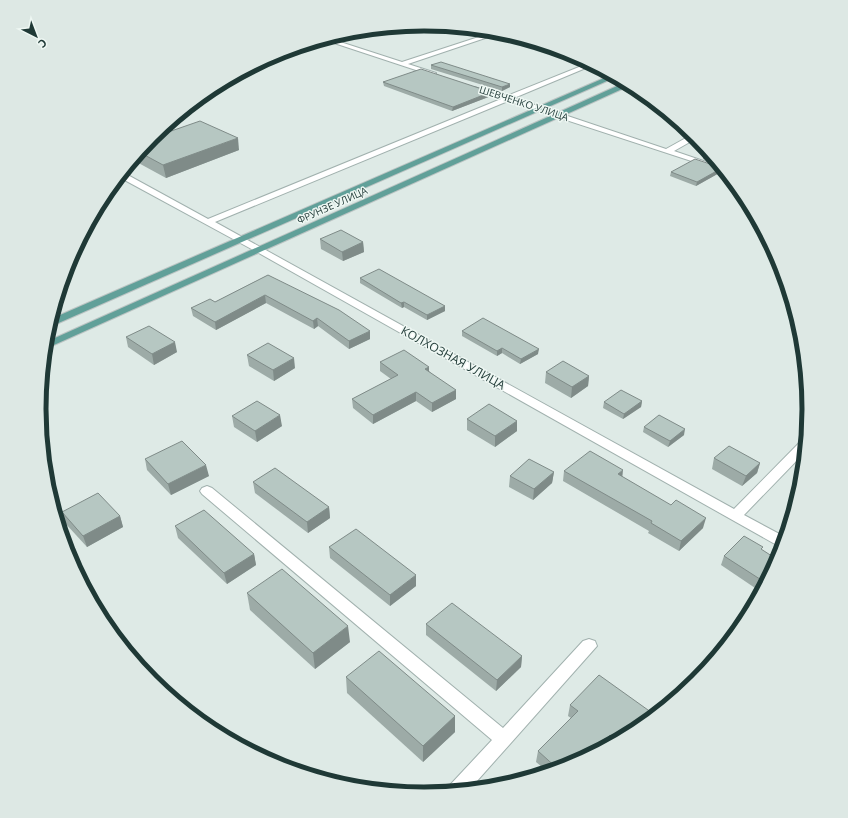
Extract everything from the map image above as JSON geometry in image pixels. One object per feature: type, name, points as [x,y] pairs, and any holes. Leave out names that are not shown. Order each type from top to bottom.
[{"type":"main road","name":"ФРУНЗЕ УЛИЦА","points":[[57,320],[607,79]]},
{"type":"main road","name":"ФРУНЗЕ УЛИЦА","points":[[52,343],[621,87]]},
{"type":"street","points":[[401,64],[487,36]]},
{"type":"street","points":[[334,42],[439,76]]},
{"type":"street","points":[[208,222],[584,67]]},
{"type":"street","name":"ШЕВЧЕНКО УЛИЦА","points":[[470,86],[560,114],[714,167]]},
{"type":"street","points":[[668,151],[689,140]]},
{"type":"street","name":"КОЛХОЗНАЯ УЛИЦА","points":[[125,177],[260,250],[778,540]]},
{"type":"street","points":[[735,516],[800,449]]},
{"type":"street","points":[[208,491],[503,738]]},
{"type":"street","points":[[461,785],[589,646]]},
{"type":"building","points":[[441,62],[510,84],[502,87],[431,65]]},
{"type":"building","points":[[421,69],[491,92],[453,107],[383,82]]},
{"type":"building","points":[[200,121],[238,138],[163,165],[145,155],[167,132]]},
{"type":"building","points":[[695,159],[712,165],[717,171],[697,182],[671,172]]},
{"type":"building","points":[[341,230],[363,242],[342,252],[320,239]]},
{"type":"building","points":[[379,269],[445,306],[427,315],[404,302],[401,303],[360,278]]},
{"type":"building","points":[[268,275],[339,310],[370,331],[349,341],[317,318],[313,321],[265,295],[215,322],[191,308],[210,299],[215,302]]},
{"type":"building","points":[[483,318],[539,349],[521,359],[502,348],[497,351],[462,331]]},
{"type":"building","points":[[149,326],[175,342],[152,354],[126,337]]},
{"type":"building","points":[[268,343],[294,358],[273,370],[247,355]]},
{"type":"building","points":[[404,350],[429,367],[425,369],[456,390],[432,403],[416,392],[373,415],[352,399],[398,375],[380,362]]},
{"type":"building","points":[[563,361],[589,376],[572,387],[546,372]]},
{"type":"building","points":[[621,390],[642,401],[624,414],[604,402]]},
{"type":"building","points":[[257,401],[280,415],[255,431],[232,416]]},
{"type":"building","points":[[489,404],[517,421],[495,436],[467,419]]},
{"type":"building","points":[[659,415],[685,429],[670,441],[644,427]]},
{"type":"building","points":[[182,441],[206,465],[168,484],[145,459]]},
{"type":"building","points":[[729,446],[760,463],[746,476],[714,458]]},
{"type":"building","points":[[590,451],[623,470],[618,474],[671,505],[676,500],[706,518],[681,541],[651,523],[652,521],[564,471]]},
{"type":"building","points":[[529,459],[554,472],[534,489],[510,476]]},
{"type":"building","points":[[275,468],[329,507],[307,522],[253,482]]},
{"type":"building","points":[[98,493],[120,516],[83,536],[62,512]]},
{"type":"building","points":[[204,510],[254,554],[224,573],[175,526]]},
{"type":"building","points":[[356,529],[416,575],[390,595],[329,547]]},
{"type":"building","points":[[744,536],[763,547],[761,549],[772,556],[761,580],[724,556]]},
{"type":"building","points":[[282,569],[348,626],[313,653],[247,593]]},
{"type":"building","points":[[452,603],[522,656],[497,680],[426,624]]},
{"type":"building","points":[[379,651],[455,716],[423,746],[346,677]]},
{"type":"building","points":[[599,675],[650,712],[613,736],[610,735],[605,740],[591,748],[553,764],[538,751],[578,711],[570,705]]}]
